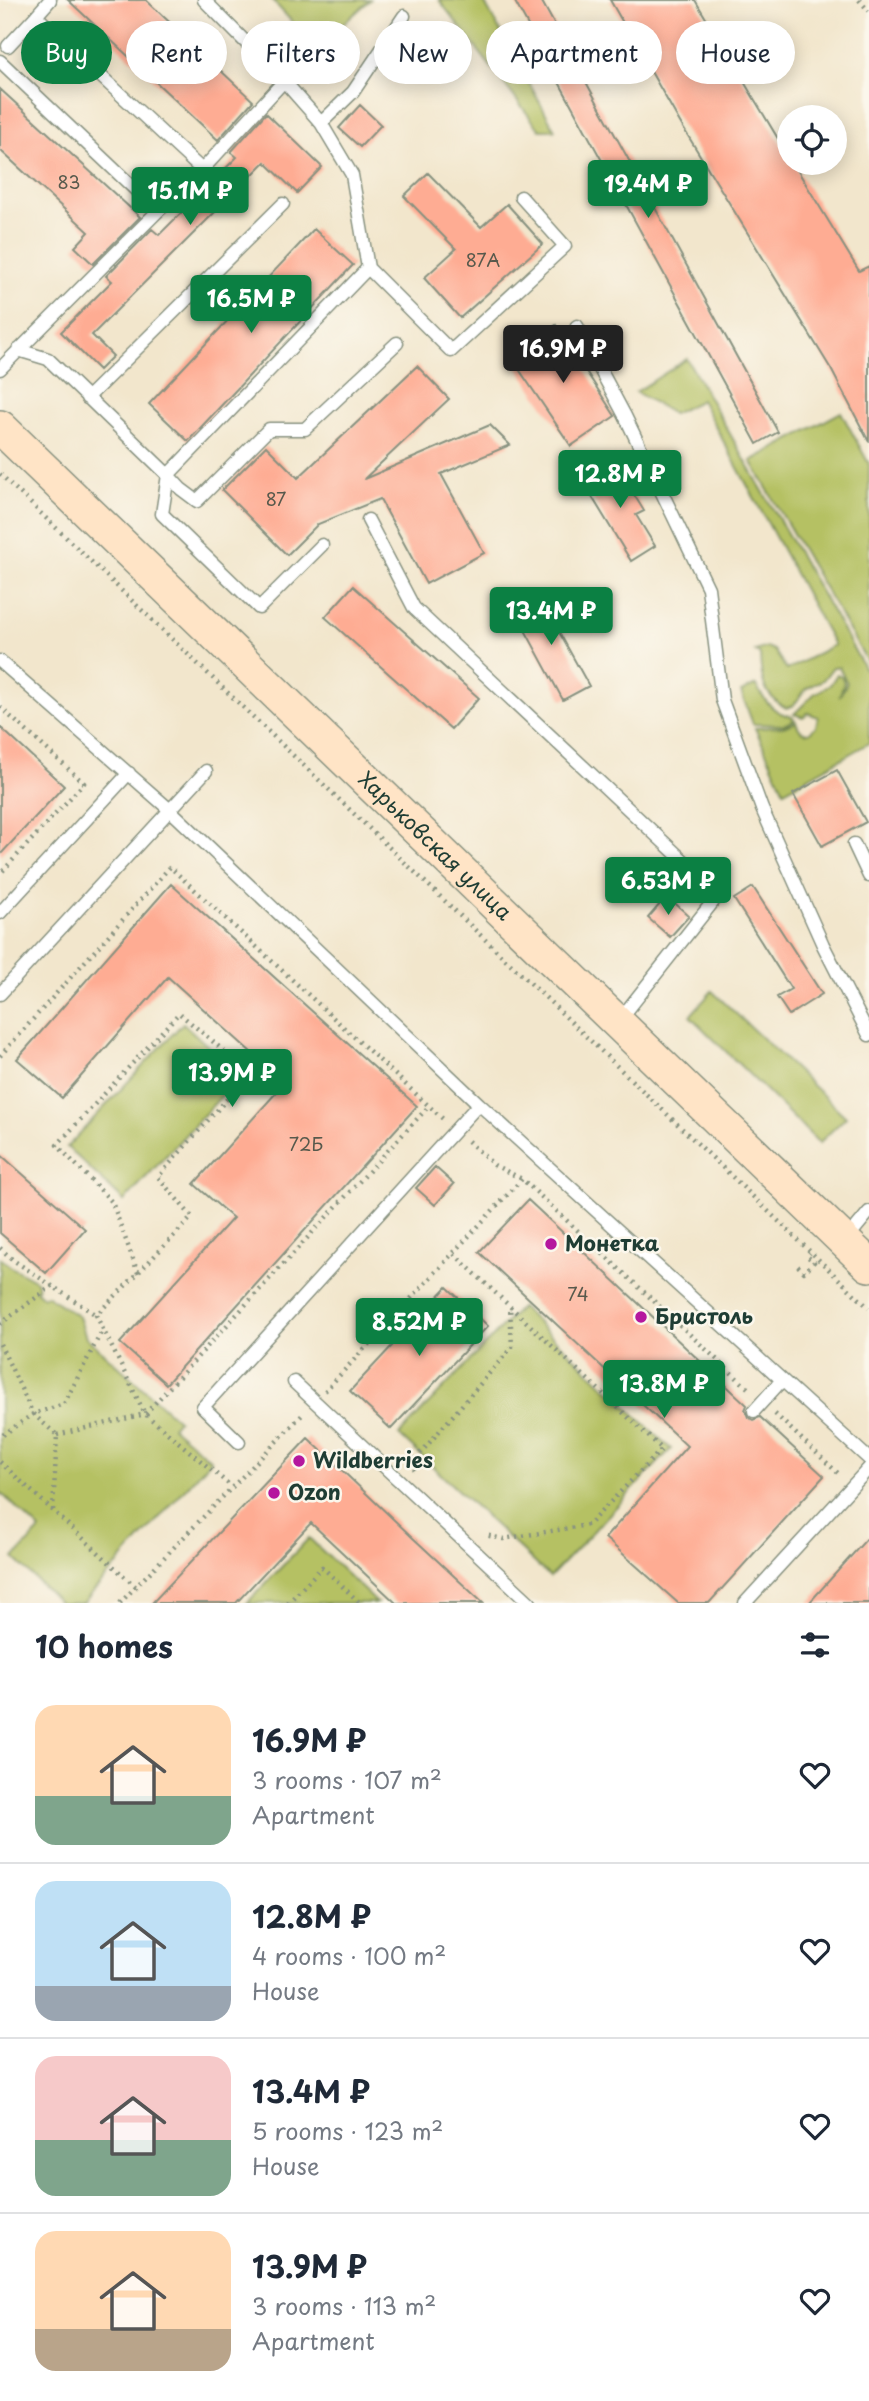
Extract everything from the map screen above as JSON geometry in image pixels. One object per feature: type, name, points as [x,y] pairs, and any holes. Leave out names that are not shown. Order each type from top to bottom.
[{"type":"street","name":"Харьковская улица","points":[[0,426],[869,1265]]},
{"type":"lane","points":[[8,46],[50,0]]},
{"type":"lane","points":[[204,0],[241,37]]},
{"type":"lane","points":[[36,16],[202,170]]},
{"type":"lane","points":[[321,123],[353,92],[404,16]]},
{"type":"lane","points":[[0,61],[158,211]]},
{"type":"lane","points":[[0,369],[202,170],[281,84]]},
{"type":"lane","points":[[287,84],[321,123],[352,175],[368,268],[451,351],[565,246],[522,197]]},
{"type":"lane","points":[[87,398],[283,204]]},
{"type":"lane","points":[[322,545],[259,608],[162,514],[168,475],[368,268]]},
{"type":"lane","points":[[577,326],[625,416],[708,588],[722,700],[762,809],[823,945],[869,1035]]},
{"type":"lane","points":[[18,350],[48,359],[181,489],[197,501],[269,429],[305,429],[397,344]]},
{"type":"lane","points":[[368,520],[414,608],[719,894],[618,1022]]},
{"type":"lane","points":[[0,661],[170,810],[479,1104],[869,1460]]},
{"type":"lane","points":[[0,994],[206,771]]},
{"type":"lane","points":[[0,913],[129,773]]},
{"type":"lane","points":[[854,844],[869,876]]},
{"type":"lane","points":[[239,1442],[203,1407],[479,1104]]},
{"type":"lane","points":[[844,1242],[869,1212]]},
{"type":"lane","points":[[758,1406],[782,1380]]},
{"type":"lane","points":[[294,1382],[530,1603]]},
{"type":"lane","points":[[746,1603],[869,1468]]},
{"type":"path","points":[[859,0],[869,11]]},
{"type":"path","points":[[0,474],[869,1308]]},
{"type":"path","points":[[0,707],[84,783],[0,874]]},
{"type":"path","points":[[0,1056],[170,867],[494,1165],[522,1179],[758,1406],[843,1478],[835,1486]]},
{"type":"path","points":[[96,1315],[138,1273],[192,1217],[158,1178],[250,1073],[179,1013],[57,1145],[112,1202],[138,1273]]},
{"type":"path","points":[[57,1435],[145,1414],[429,1106]]},
{"type":"path","points":[[120,1603],[315,1402],[522,1179]]},
{"type":"path","points":[[0,1248],[13,1261],[96,1315],[145,1414],[232,1488]]},
{"type":"path","points":[[798,1266],[804,1272],[814,1262],[807,1256],[810,1253]]},
{"type":"path","points":[[448,1527],[503,1539],[587,1525],[662,1449],[454,1254]]},
{"type":"path","points":[[0,1324],[51,1286]]},
{"type":"path","points":[[417,1474],[411,1464],[512,1348],[510,1306]]},
{"type":"path","points":[[0,1437],[33,1414],[64,1405],[103,1329]]},
{"type":"path","points":[[0,1345],[33,1414],[57,1435]]},
{"type":"path","points":[[53,1510],[57,1435]]},
{"type":"path","points":[[0,1462],[136,1587]]},
{"type":"path","points":[[288,1603],[322,1567],[360,1603]]},
{"type":"green space","points":[[272,0],[370,0],[346,21],[291,21]]},
{"type":"green space","points":[[439,0],[483,0],[495,21],[486,21],[486,60],[472,42],[472,21],[455,21]]},
{"type":"green space","points":[[504,84],[530,84],[555,130],[540,130]]},
{"type":"green space","points":[[687,359],[869,676],[869,743],[784,791],[755,728],[783,727],[796,722],[800,730],[809,733],[816,726],[818,717],[808,713],[803,717],[794,714],[814,694],[830,685],[837,674],[842,677],[844,683],[839,697],[847,683],[839,667],[833,667],[823,680],[807,688],[793,706],[786,708],[772,698],[765,686],[760,655],[755,651],[767,647],[774,650],[787,670],[834,645],[701,400],[673,414],[636,392]]},
{"type":"green space","points":[[841,412],[869,464],[869,665],[751,461]]},
{"type":"green space","points":[[756,685],[770,705],[795,720],[783,725],[753,724],[741,692]]},
{"type":"green space","points":[[712,991],[846,1117],[819,1143],[690,1016]]},
{"type":"green space","points":[[183,1023],[240,1076],[124,1201],[67,1147]]},
{"type":"green space","points":[[0,1258],[36,1281],[39,1287],[36,1290],[43,1297],[46,1295],[79,1317],[86,1337],[178,1420],[172,1427],[211,1460],[83,1603],[60,1603],[14,1558],[40,1530],[0,1492]]},
{"type":"green space","points":[[521,1307],[671,1449],[550,1577],[399,1435]]},
{"type":"green space","points":[[309,1538],[377,1603],[247,1603]]},
{"type":"building","points":[[68,0],[146,0],[168,21],[126,21],[126,54],[112,41],[112,21],[90,21]]},
{"type":"building","points":[[514,0],[541,0],[553,21],[525,21]]},
{"type":"building","points":[[610,0],[695,0],[708,21],[676,21],[676,84],[745,84],[777,137],[777,175],[800,175],[859,271],[869,266],[869,442],[831,369],[658,84],[662,84],[662,21],[622,21]]},
{"type":"building","points":[[227,76],[253,101],[218,140],[158,84],[227,84]]},
{"type":"building","points":[[560,84],[587,84],[778,432],[757,444]]},
{"type":"building","points":[[0,89],[140,217],[93,264],[75,247],[89,232],[0,150]]},
{"type":"building","points":[[360,105],[381,125],[360,147],[339,128]]},
{"type":"building","points":[[266,113],[322,167],[297,193],[265,162],[92,335],[113,356],[99,370],[61,332],[112,281],[106,276],[152,229],[159,235],[237,157],[231,152]]},
{"type":"building","points":[[428,173],[481,227],[507,204],[543,244],[460,318],[424,278],[456,249],[404,196]]},
{"type":"building","points":[[314,229],[353,265],[188,441],[149,404]]},
{"type":"building","points":[[556,325],[615,416],[571,446],[510,356]]},
{"type":"building","points":[[417,366],[449,399],[364,479],[490,425],[510,445],[441,474],[484,553],[426,584],[380,499],[318,524],[287,555],[222,490],[266,446],[298,478]]},
{"type":"building","points":[[614,462],[644,511],[636,515],[655,546],[631,561],[583,482]]},
{"type":"building","points":[[353,586],[479,698],[451,729],[325,617]]},
{"type":"building","points":[[538,594],[589,686],[563,700],[513,608]]},
{"type":"building","points":[[0,727],[64,786],[0,855]]},
{"type":"building","points":[[837,770],[866,822],[822,846],[793,794]]},
{"type":"building","points":[[171,884],[417,1106],[166,1384],[120,1343],[233,1218],[194,1184],[285,1083],[168,977],[62,1098],[17,1059]]},
{"type":"building","points":[[753,887],[822,994],[789,1015],[777,997],[791,989],[734,899]]},
{"type":"building","points":[[667,896],[689,916],[670,937],[648,918]]},
{"type":"building","points":[[0,1154],[85,1229],[46,1273],[0,1233]]},
{"type":"building","points":[[435,1167],[454,1184],[435,1205],[416,1188]]},
{"type":"building","points":[[528,1200],[747,1405],[745,1410],[748,1417],[753,1420],[760,1417],[824,1476],[709,1603],[678,1603],[605,1538],[687,1446],[479,1252]]},
{"type":"building","points":[[447,1287],[488,1326],[391,1429],[350,1391]]},
{"type":"building","points":[[308,1438],[483,1603],[396,1603],[311,1523],[236,1603],[152,1603]]},
{"type":"building","points":[[869,1536],[869,1603],[809,1603]]},
{"type":"place","name":"Монетка","points":[[551,1244]]},
{"type":"place","name":"Бристоль","points":[[641,1317]]},
{"type":"place","name":"Wildberries","points":[[299,1461]]},
{"type":"place","name":"Ozon","points":[[274,1493]]}]
